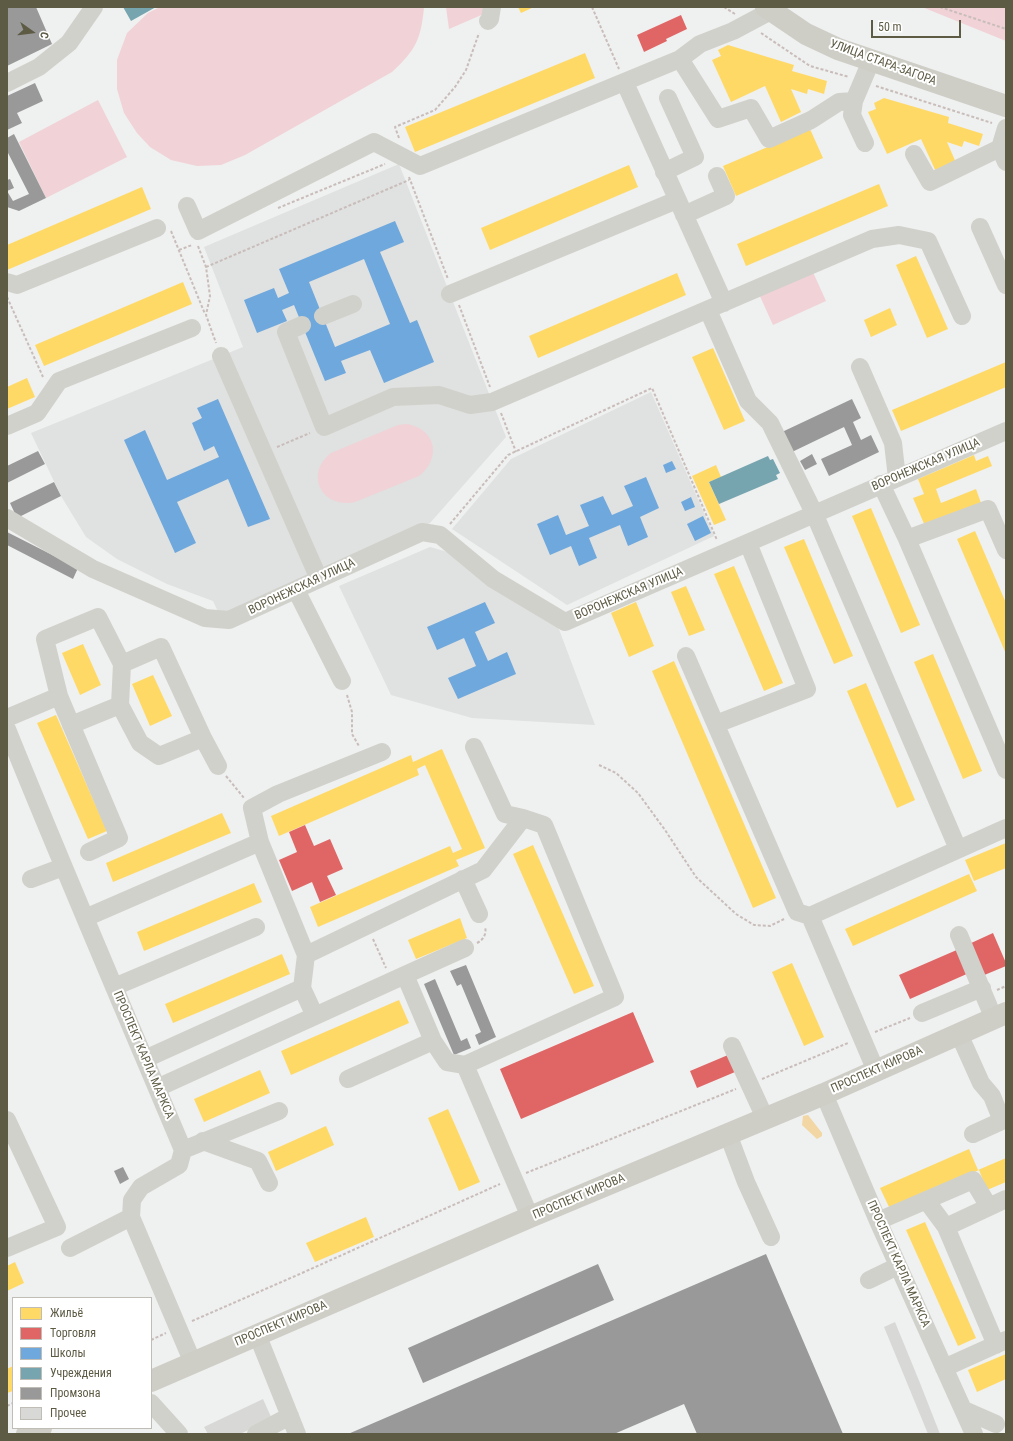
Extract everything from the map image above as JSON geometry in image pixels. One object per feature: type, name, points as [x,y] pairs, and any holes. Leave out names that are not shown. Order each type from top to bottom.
[{"type":"main road","name":"УЛИЦА СТАРА-ЗАГОРА","points":[[772,8],[806,34],[838,49],[1006,106]]},
{"type":"main road","name":"ПРОСПЕКТ КИРОВА","points":[[152,1381],[530,1217],[824,1094],[1000,1016]]},
{"type":"main road","points":[[27,1434],[39,1429]]},
{"type":"street","points":[[7,83],[39,67],[69,43],[94,7]]},
{"type":"street","points":[[186,206],[198,230],[374,142],[420,166],[680,59],[700,44],[733,30],[772,8]]},
{"type":"street","points":[[680,59],[718,119],[751,108],[770,139],[811,120],[839,102],[854,101]]},
{"type":"street","points":[[865,143],[852,116],[854,101],[871,61]]},
{"type":"street","points":[[625,82],[680,208],[716,306],[748,401],[770,423],[814,513],[958,849]]},
{"type":"street","points":[[664,172],[696,157],[668,98]]},
{"type":"street","points":[[914,154],[930,182],[1003,155],[1006,128]]},
{"type":"street","points":[[450,294],[680,208],[726,196],[717,176]]},
{"type":"street","points":[[7,282],[17,285],[156,228]]},
{"type":"street","points":[[980,228],[1006,285]]},
{"type":"street","points":[[302,325],[286,332],[324,427],[393,397],[439,394],[470,405],[492,402],[872,238],[899,235],[928,241],[962,316]]},
{"type":"street","points":[[323,316],[353,304]]},
{"type":"street","points":[[7,426],[37,413],[59,380],[192,328]]},
{"type":"street","points":[[219,350],[319,579]]},
{"type":"street","points":[[860,367],[893,443],[889,481],[907,539],[1006,770]]},
{"type":"street","name":"ВОРОНЕЖСКАЯ УЛИЦА","points":[[7,518],[93,569],[205,618],[229,620],[422,532],[440,535],[493,579],[565,622],[1006,431]]},
{"type":"street","points":[[907,539],[988,509],[1006,550]]},
{"type":"street","points":[[716,724],[807,689],[748,543]]},
{"type":"street","points":[[296,590],[342,681]]},
{"type":"street","points":[[89,852],[119,838],[59,696],[45,639],[98,617],[122,664],[120,705],[140,743],[159,756],[203,738]]},
{"type":"street","points":[[122,664],[161,647],[203,738],[218,766]]},
{"type":"street","points":[[686,656],[803,914],[862,1037],[876,1071]]},
{"type":"street","points":[[7,718],[59,696]]},
{"type":"street","points":[[71,725],[120,705]]},
{"type":"street","name":"ПРОСПЕКТ КАРЛА МАРКСА","points":[[7,729],[63,867],[86,918],[183,1150]]},
{"type":"street","points":[[398,978],[433,1041],[447,1062],[465,1065],[615,997],[544,825],[505,814],[474,747]]},
{"type":"street","points":[[315,1016],[302,988],[306,955],[260,842],[252,808],[278,794],[382,752]]},
{"type":"street","points":[[306,955],[483,870],[523,818]]},
{"type":"street","points":[[803,914],[1006,828]]},
{"type":"street","points":[[86,918],[260,842]]},
{"type":"street","points":[[31,879],[63,867]]},
{"type":"street","points":[[463,879],[479,914]]},
{"type":"street","points":[[114,987],[256,927]]},
{"type":"street","points":[[959,935],[982,988],[1000,1016]]},
{"type":"street","points":[[157,1088],[465,948]]},
{"type":"street","points":[[145,1059],[302,988]]},
{"type":"street","points":[[922,1013],[982,988]]},
{"type":"street","points":[[964,1032],[981,1083],[992,1096],[1004,1120],[973,1134]]},
{"type":"street","points":[[348,1079],[433,1041]]},
{"type":"street","points":[[732,1046],[765,1118]]},
{"type":"street","points":[[465,1065],[530,1217]]},
{"type":"street","name":"ПРОСПЕКТ КАРЛА МАРКСА","points":[[824,1094],[878,1222],[974,1434]]},
{"type":"street","points":[[193,1363],[131,1217],[132,1200],[141,1188],[179,1165],[183,1150],[278,1111]]},
{"type":"street","points":[[7,1120],[58,1227],[7,1248]]},
{"type":"street","points":[[728,1134],[746,1182],[770,1237]]},
{"type":"street","points":[[204,1141],[258,1161],[269,1183]]},
{"type":"street","points":[[878,1222],[973,1180],[989,1207]]},
{"type":"street","points":[[946,1227],[1006,1199]]},
{"type":"street","points":[[926,1200],[946,1227],[1001,1343],[944,1368]]},
{"type":"street","points":[[70,1248],[131,1217]]},
{"type":"street","points":[[869,1280],[898,1266]]},
{"type":"street","points":[[257,1334],[297,1434]]},
{"type":"street","points":[[152,1404],[179,1434]]},
{"type":"street","points":[[964,1410],[996,1426]]},
{"type":"street","points":[[256,1434],[290,1416]]},
{"type":"path","points":[[592,7],[625,82]]},
{"type":"path","points":[[940,7],[980,19],[1006,29]]},
{"type":"path","points":[[277,209],[401,157],[402,146],[395,127],[435,110],[455,87],[466,70],[477,37],[490,14]]},
{"type":"path","points":[[772,40],[776,35]]},
{"type":"path","points":[[206,267],[410,180]]},
{"type":"path","points":[[156,228],[168,223],[219,350]]},
{"type":"path","points":[[179,250],[196,242],[206,267],[210,296],[206,315]]},
{"type":"path","points":[[7,296],[50,393]]},
{"type":"path","points":[[440,535],[508,455],[652,388],[723,554]]},
{"type":"path","points":[[263,453],[324,427]]},
{"type":"path","points":[[342,681],[352,712],[352,734],[365,758]]},
{"type":"path","points":[[599,765],[616,773],[638,793],[696,877],[736,914],[754,925],[770,926],[803,914]]},
{"type":"path","points":[[218,766],[252,808]]},
{"type":"path","points":[[465,948],[480,942],[484,937],[486,930],[479,914]]},
{"type":"path","points":[[367,925],[398,978]]},
{"type":"path","points":[[152,1340],[514,1178],[922,1013]]},
{"type":"shaded area","points":[[160,7],[424,7],[421,28],[416,43],[407,57],[392,72],[245,155],[221,165],[197,166],[171,160],[150,147],[137,133],[124,113],[117,89],[117,60],[127,33],[148,13]]},
{"type":"shaded area","points":[[446,7],[484,7],[486,13],[449,29]]},
{"type":"shaded area","points":[[922,7],[1006,7],[1006,41]]},
{"type":"shaded area","points":[[98,100],[127,157],[46,198],[19,142]]},
{"type":"shaded area","points":[[399,164],[506,437],[430,523],[220,616],[213,601],[167,584],[117,559],[86,537],[61,496],[31,433],[243,347],[204,247]]},
{"type":"shaded area","points":[[812,270],[826,301],[773,325],[759,294]]},
{"type":"shaded area","points":[[651,392],[714,536],[567,605],[452,529],[511,459]]},
{"type":"shaded area","points":[[407,424],[417,427],[424,432],[430,438],[432,445],[433,453],[431,461],[419,476],[355,502],[343,503],[334,500],[326,495],[320,488],[318,480],[319,470],[323,461],[331,453],[398,425]]},
{"type":"shaded area","points":[[430,547],[455,554],[557,624],[595,725],[472,718],[391,695],[339,586]]},
{"type":"shaded area","points":[[808,1115],[822,1133],[822,1136],[817,1139],[802,1125],[803,1116]]},
{"type":"building: Жильё","points":[[518,7],[534,7],[521,13]]},
{"type":"building: Жильё","points":[[728,45],[794,65],[792,71],[827,81],[824,94],[808,89],[807,94],[791,89],[801,112],[781,122],[765,86],[731,102],[712,60],[721,56],[718,50]]},
{"type":"building: Жильё","points":[[585,53],[595,78],[415,152],[405,127]]},
{"type":"building: Жильё","points":[[884,98],[949,117],[948,123],[983,134],[979,146],[964,141],[962,147],[947,142],[957,165],[937,174],[921,139],[887,154],[868,112],[876,109],[874,103]]},
{"type":"building: Жильё","points":[[810,129],[823,158],[736,196],[723,166]]},
{"type":"building: Жильё","points":[[629,165],[638,187],[490,250],[481,228]]},
{"type":"building: Жильё","points":[[879,184],[888,206],[746,266],[737,244]]},
{"type":"building: Жильё","points":[[142,187],[151,209],[7,270],[7,245]]},
{"type":"building: Жильё","points":[[916,256],[948,329],[927,338],[896,265]]},
{"type":"building: Жильё","points":[[677,273],[686,295],[538,358],[529,336]]},
{"type":"building: Жильё","points":[[183,282],[192,304],[44,366],[35,345]]},
{"type":"building: Жильё","points":[[890,308],[897,325],[871,337],[864,320]]},
{"type":"building: Жильё","points":[[713,348],[745,421],[724,430],[692,357]]},
{"type":"building: Жильё","points":[[1006,362],[1006,387],[901,431],[892,410]]},
{"type":"building: Жильё","points":[[27,378],[35,397],[7,409],[7,387]]},
{"type":"building: Жильё","points":[[974,455],[976,461],[988,456],[992,466],[936,489],[941,503],[976,489],[981,503],[925,526],[913,498],[924,494],[918,479]]},
{"type":"building: Жильё","points":[[716,465],[721,477],[709,482],[726,520],[714,525],[692,476]]},
{"type":"building: Жильё","points":[[871,508],[920,625],[901,633],[852,516]]},
{"type":"building: Жильё","points":[[975,531],[1006,603],[1006,654],[957,539]]},
{"type":"building: Жильё","points":[[804,539],[853,656],[834,664],[784,547]]},
{"type":"building: Жильё","points":[[734,566],[783,683],[764,691],[714,574]]},
{"type":"building: Жильё","points":[[686,586],[705,630],[689,636],[671,592]]},
{"type":"building: Жильё","points":[[636,602],[654,646],[629,657],[611,613]]},
{"type":"building: Жильё","points":[[83,644],[101,685],[80,695],[62,653]]},
{"type":"building: Жильё","points":[[933,654],[982,771],[963,779],[914,662]]},
{"type":"building: Жильё","points":[[674,661],[776,898],[753,908],[652,671]]},
{"type":"building: Жильё","points":[[153,675],[172,716],[150,726],[132,684]]},
{"type":"building: Жильё","points":[[866,683],[915,800],[897,808],[847,691]]},
{"type":"building: Жильё","points":[[56,715],[107,831],[88,839],[37,723]]},
{"type":"building: Жильё","points":[[442,749],[485,848],[456,860],[459,866],[318,927],[310,907],[450,846],[453,853],[462,849],[425,765],[417,769],[419,775],[279,836],[271,816],[411,755],[413,762]]},
{"type":"building: Жильё","points":[[222,813],[231,833],[113,882],[106,863]]},
{"type":"building: Жильё","points":[[1006,843],[1006,868],[974,881],[965,860]]},
{"type":"building: Жильё","points":[[533,845],[594,986],[574,994],[513,854]]},
{"type":"building: Жильё","points":[[969,874],[977,891],[853,946],[845,929]]},
{"type":"building: Жильё","points":[[254,883],[262,902],[144,951],[137,932]]},
{"type":"building: Жильё","points":[[460,918],[467,938],[416,959],[408,940]]},
{"type":"building: Жильё","points":[[282,954],[290,974],[173,1023],[165,1004]]},
{"type":"building: Жильё","points":[[792,963],[824,1037],[804,1046],[772,972]]},
{"type":"building: Жильё","points":[[399,1000],[409,1023],[291,1075],[281,1051]]},
{"type":"building: Жильё","points":[[260,1070],[270,1093],[204,1122],[194,1099]]},
{"type":"building: Жильё","points":[[448,1109],[480,1182],[459,1191],[428,1118]]},
{"type":"building: Жильё","points":[[326,1126],[334,1145],[276,1171],[268,1152]]},
{"type":"building: Жильё","points":[[969,1149],[978,1170],[1006,1158],[1006,1182],[987,1190],[979,1170],[890,1209],[880,1188]]},
{"type":"building: Жильё","points":[[366,1217],[374,1237],[315,1262],[306,1243]]},
{"type":"building: Жильё","points":[[925,1222],[976,1338],[958,1346],[906,1230]]},
{"type":"building: Жильё","points":[[15,1262],[24,1283],[7,1291],[7,1266]]},
{"type":"building: Жильё","points":[[1006,1354],[1006,1379],[977,1392],[968,1370]]},
{"type":"building: Жильё","points":[[12,1366],[12,1391],[7,1393],[7,1369]]},
{"type":"building: Торговля","points":[[681,15],[687,29],[644,52],[637,35]]},
{"type":"building: Торговля","points":[[305,825],[314,846],[330,839],[343,869],[327,876],[336,895],[320,902],[312,882],[292,891],[279,860],[297,852],[289,832]]},
{"type":"building: Торговля","points":[[993,933],[1006,966],[982,976],[969,944]]},
{"type":"building: Торговля","points":[[959,949],[969,973],[910,999],[899,975]]},
{"type":"building: Торговля","points":[[633,1012],[654,1062],[521,1119],[500,1069]]},
{"type":"building: Торговля","points":[[728,1055],[735,1072],[697,1088],[690,1071]]},
{"type":"building: Школы","points":[[395,221],[404,242],[380,252],[410,323],[417,320],[434,362],[384,383],[370,350],[341,361],[346,373],[325,381],[294,305],[282,310],[287,321],[257,333],[244,300],[274,288],[278,298],[289,293],[279,269]],"holes":[[[364,259],[390,324],[335,347],[309,282]]]},
{"type":"building: Школы","points":[[218,399],[270,519],[248,527],[228,479],[177,502],[196,543],[175,553],[124,440],[145,430],[167,480],[219,457],[214,446],[204,451],[192,423],[202,418],[197,408]]},
{"type":"building: Школы","points":[[672,461],[676,469],[666,473],[663,465]]},
{"type":"building: Школы","points":[[646,477],[659,508],[640,517],[648,537],[628,546],[620,525],[589,538],[597,558],[579,566],[571,546],[550,555],[537,524],[558,515],[566,535],[589,526],[580,505],[603,496],[612,515],[633,506],[624,486]]},
{"type":"building: Школы","points":[[691,497],[695,507],[685,511],[681,502]]},
{"type":"building: Школы","points":[[703,516],[711,533],[695,541],[687,524]]},
{"type":"building: Школы","points":[[485,602],[495,623],[475,632],[488,661],[507,652],[516,674],[458,699],[448,678],[476,666],[464,638],[437,650],[427,627]]},
{"type":"building: Учреждения","points":[[123,7],[156,7],[131,21]]},
{"type":"building: Учреждения","points":[[768,456],[770,460],[773,459],[780,473],[776,475],[778,479],[719,504],[709,482]]},
{"type":"building: Промзона","points":[[7,7],[36,7],[52,44],[7,66]]},
{"type":"building: Промзона","points":[[35,83],[43,101],[17,113],[22,123],[7,130],[7,96]]},
{"type":"building: Промзона","points":[[14,134],[46,198],[19,211],[7,207],[7,191],[13,201],[29,194],[7,151],[7,138]]},
{"type":"building: Промзона","points":[[10,179],[14,188],[7,191],[7,180]]},
{"type":"building: Промзона","points":[[852,399],[861,418],[853,422],[861,440],[871,435],[879,452],[829,476],[821,459],[852,445],[844,427],[792,452],[782,432]]},
{"type":"building: Промзона","points":[[38,451],[45,464],[7,483],[7,466]]},
{"type":"building: Промзона","points":[[812,454],[817,464],[805,470],[800,461]]},
{"type":"building: Промзона","points":[[54,482],[61,496],[17,518],[10,503]]},
{"type":"building: Промзона","points":[[7,532],[78,568],[73,579],[7,545]]},
{"type":"building: Промзона","points":[[466,965],[496,1037],[479,1045],[475,1035],[481,1032],[461,984],[457,986],[450,971]]},
{"type":"building: Промзона","points":[[435,979],[461,1041],[467,1038],[471,1048],[454,1055],[424,984]]},
{"type":"building: Промзона","points":[[123,1167],[129,1179],[120,1184],[114,1171]]},
{"type":"building: Промзона","points":[[766,1254],[843,1434],[697,1434],[684,1404],[614,1434],[348,1434]]},
{"type":"building: Промзона","points":[[598,1264],[614,1300],[423,1383],[408,1348]]},
{"type":"building: Прочее","points":[[895,1322],[940,1434],[928,1434],[884,1327]]},
{"type":"building: Прочее","points":[[263,1399],[272,1419],[240,1434],[208,1434],[204,1427]]}]
